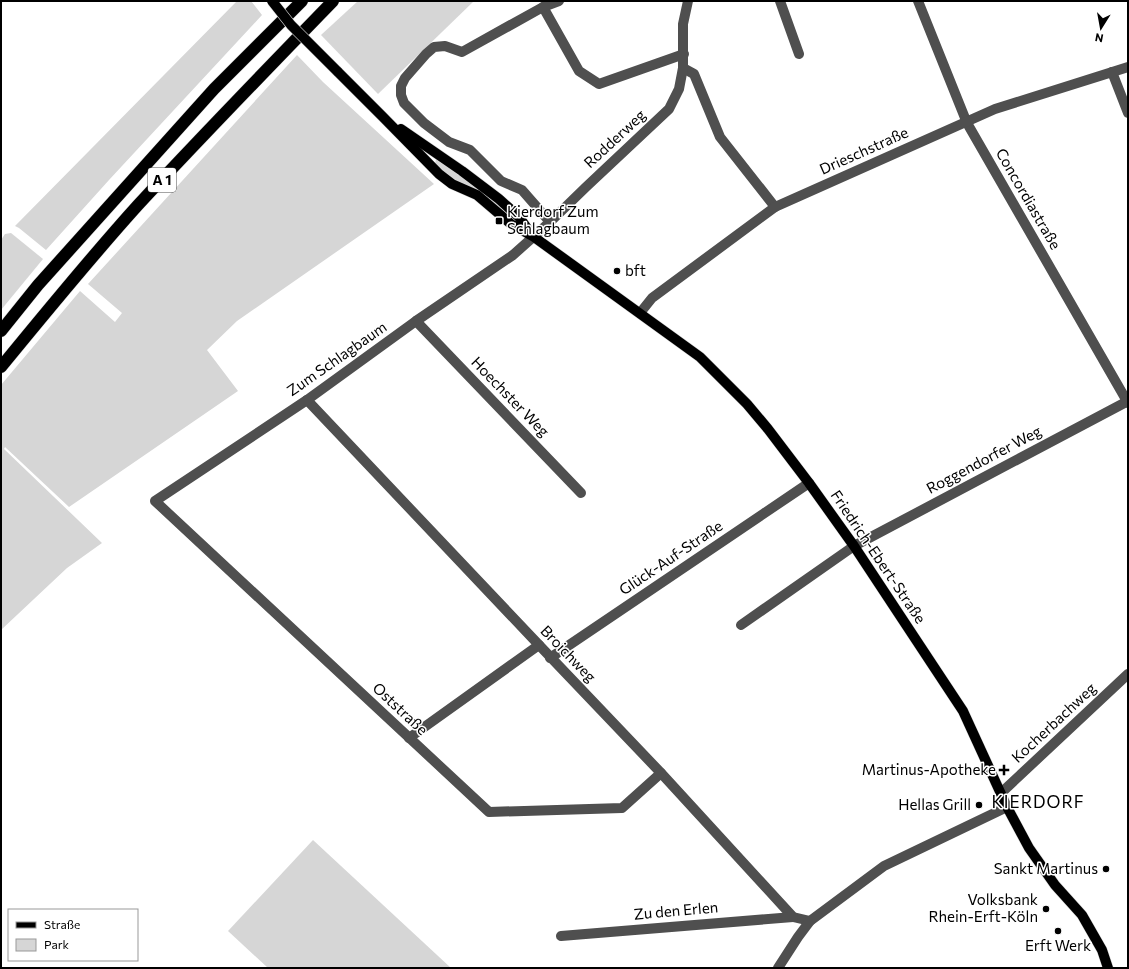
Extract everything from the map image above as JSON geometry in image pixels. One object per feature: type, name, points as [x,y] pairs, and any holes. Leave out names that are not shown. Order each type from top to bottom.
[{"type":"highway","name":"A 1","points":[[1,331],[38,285],[214,89],[302,1]]},
{"type":"highway","name":"A 1","points":[[1,367],[137,206],[333,1]]},
{"type":"main road","name":"Friedrich-Ebert-Straße","points":[[272,1],[291,25],[439,174],[452,184],[477,195],[512,224],[534,237],[700,357],[747,404],[809,483],[854,546],[963,711],[1002,793],[1007,807],[1029,848],[1055,885],[1082,915],[1102,950],[1108,968]]},
{"type":"main road","name":"Friedrich-Ebert-Straße","points":[[383,117],[462,171],[494,195],[519,217],[534,237]]},
{"type":"street","points":[[550,222],[522,190],[501,181],[470,150],[449,142],[424,123],[404,103],[401,91],[405,78],[426,54],[434,48],[444,46],[462,52],[543,7],[559,1]]},
{"type":"street","name":"Rodderweg","points":[[534,237],[669,109],[679,89],[683,68],[683,24],[688,1]]},
{"type":"street","points":[[780,1],[799,54]]},
{"type":"street","name":"Concordiastraße","points":[[918,1],[967,122],[1128,402]]},
{"type":"street","points":[[543,7],[579,71],[599,84],[684,54]]},
{"type":"street","name":"Drieschstraße","points":[[640,313],[652,298],[775,207],[995,109],[1128,67]]},
{"type":"street","points":[[683,68],[694,74],[720,137],[775,207]]},
{"type":"street","points":[[1112,72],[1128,113]]},
{"type":"street","name":"Zum Schlagbaum","points":[[155,501],[307,400],[416,321],[513,255],[534,237]]},
{"type":"street","name":"Hoechster Weg","points":[[416,321],[582,493]]},
{"type":"street","name":"Broichweg","points":[[307,400],[550,658],[661,773],[793,917]]},
{"type":"street","name":"Roggendorfer Weg","points":[[741,625],[854,546],[1128,402]]},
{"type":"street","name":"Glück-Auf-Straße","points":[[550,658],[809,483]]},
{"type":"street","name":"Oststraße","points":[[155,501],[489,812],[622,808],[661,773]]},
{"type":"street","points":[[409,738],[539,646]]},
{"type":"street","name":"Kocherbachweg","points":[[1002,793],[1128,674]]},
{"type":"street","points":[[778,968],[810,921],[884,866],[1007,807]]},
{"type":"street","points":[[793,917],[810,921]]},
{"type":"street","name":"Zu den Erlen","points":[[561,936],[793,917]]},
{"type":"green space","points":[[237,1],[251,1],[262,15],[46,250],[15,226]]},
{"type":"green space","points":[[358,1],[474,1],[378,94],[321,35]]},
{"type":"green space","points":[[297,55],[323,82],[434,184],[237,321],[207,350],[238,391],[69,507],[5,447],[4,449],[102,543],[67,568],[1,630],[1,385],[80,291],[115,322],[122,313],[88,284]]},
{"type":"green space","points":[[436,159],[461,174],[514,217],[511,220],[443,172],[435,164]]},
{"type":"green space","points":[[11,233],[43,259],[1,310],[1,240],[5,234]]},
{"type":"green space","points":[[313,840],[451,968],[268,968],[228,931]]},
{"type":"place","name":"Kierdorf Zum Schlagbaum","points":[[499,221]]},
{"type":"place","name":"bft","points":[[617,271]]},
{"type":"place","name":"Martinus-Apotheke","points":[[1004,770]]},
{"type":"place","name":"Hellas Grill","points":[[979,805]]},
{"type":"place","name":"Sankt Martinus","points":[[1106,869]]},
{"type":"place","name":"Volksbank Rhein-Erft-Köln","points":[[1046,909]]},
{"type":"place","name":"Erft Werk","points":[[1058,931]]},
{"type":"district","name":"KIERDORF","points":[[1038,802]]}]
